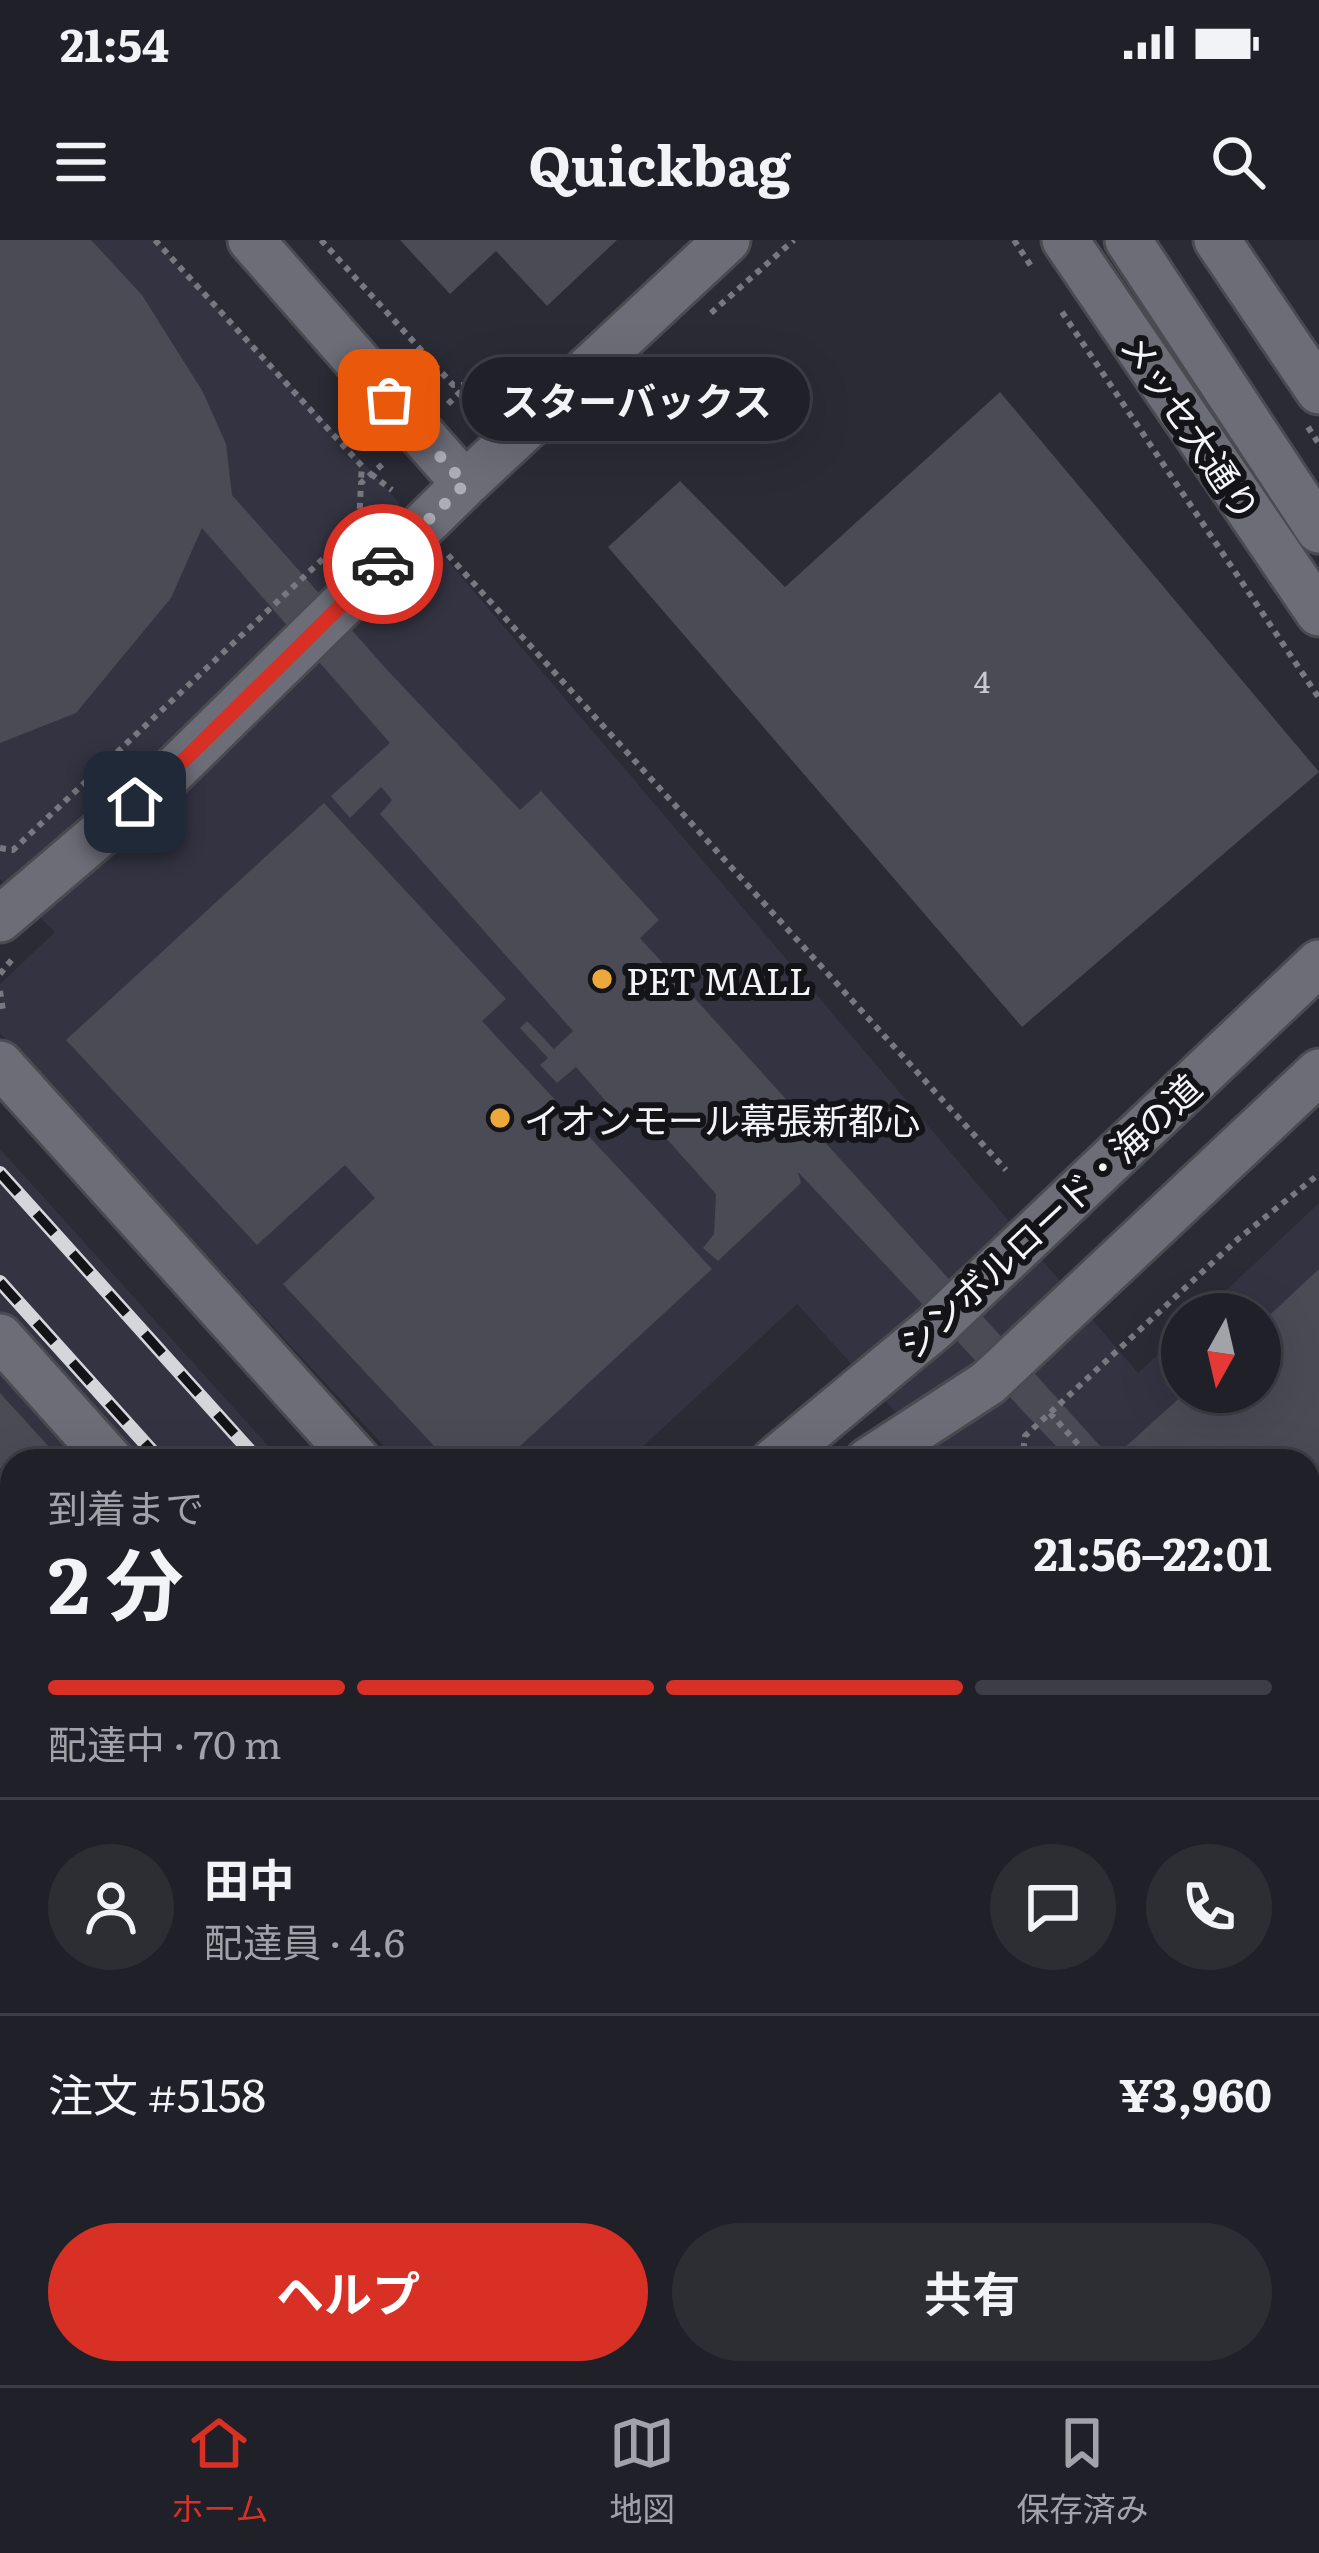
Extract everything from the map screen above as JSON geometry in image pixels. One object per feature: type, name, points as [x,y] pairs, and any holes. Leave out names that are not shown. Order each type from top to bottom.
[{"type":"street","points":[[251,240],[465,484]]},
{"type":"street","points":[[0,919],[171,773],[465,484],[727,240]]},
{"type":"street","name":"メッセ大通り","points":[[1065,240],[1319,613]]},
{"type":"street","name":"メッセ大通り","points":[[1128,240],[1319,530]]},
{"type":"street","points":[[1217,240],[1319,391]]},
{"type":"street","name":"シンボルロード・海の道","points":[[788,1449],[934,1328],[1319,963]]},
{"type":"street","points":[[0,1064],[347,1449]]},
{"type":"street","points":[[886,1449],[988,1383],[1319,1072]]},
{"type":"street","points":[[0,1337],[100,1449]]},
{"type":"path","points":[[0,848],[13,850],[359,525],[362,466],[155,240]]},
{"type":"path","points":[[321,240],[453,385],[509,387],[525,372]]},
{"type":"path","points":[[1014,240],[1041,280]]},
{"type":"path","points":[[1054,300],[1319,698]]},
{"type":"path","points":[[445,406],[467,385]]},
{"type":"path","points":[[361,483],[385,462]]},
{"type":"path","points":[[370,474],[392,490]]},
{"type":"path","points":[[443,549],[1006,1170]]},
{"type":"path","points":[[0,991],[3,1011]]},
{"type":"path","points":[[1023,1449],[1025,1436],[1238,1239],[1319,1174]]},
{"type":"path","points":[[1050,1413],[1082,1449]]},
{"type":"shaded area","name":"イオンモール幕張新都心","points":[[0,240],[155,240],[376,476],[1138,1373],[1161,1352],[1161,1413],[1281,1413],[1281,1293],[1223,1293],[1319,1203],[1319,1449],[929,1449],[797,1304],[640,1449],[387,1449],[0,1033],[0,984],[55,932],[0,879]]},
{"type":"shaded area","points":[[0,1149],[271,1449],[0,1449]]},
{"type":"building","points":[[0,240],[91,240],[142,295],[203,392],[226,444],[232,495],[520,810],[541,791],[659,920],[640,938],[1103,1449],[1059,1449],[798,1172],[801,1183],[718,1261],[703,1248],[714,1234],[716,1194],[639,1108],[623,1121],[576,1067],[557,1083],[540,1065],[548,1058],[520,1028],[527,1021],[554,1049],[573,1031],[380,814],[392,800],[381,787],[350,818],[331,796],[390,743],[202,528],[171,598],[76,713],[0,743]]},
{"type":"building","points":[[400,240],[617,240],[547,306],[496,251],[450,294]]},
{"type":"building","points":[[1000,392],[1319,772],[1022,1027],[608,547],[680,481],[785,587]]},
{"type":"building","points":[[324,803],[506,999],[482,1021],[712,1269],[517,1449],[437,1449],[283,1284],[375,1198],[345,1165],[257,1245],[66,1040]]},
{"type":"building","points":[[1319,1269],[1319,1449],[1123,1449],[1163,1413],[1281,1413],[1281,1304]]},
{"type":"building","points":[[0,1393],[51,1449],[0,1449]]},
{"type":"railway","points":[[0,1173],[248,1449]]},
{"type":"railway","points":[[0,1282],[150,1449]]},
{"type":"way so far","points":[[383,564],[465,484],[389,400]]},
{"type":"place","name":"スターバックス","points":[[389,400]]},
{"type":"place","name":"PET MALL","points":[[602,979]]},
{"type":"place","name":"イオンモール幕張新都心","points":[[500,1118]]},
{"type":"route","points":[[135,802],[171,773],[383,564]]}]
